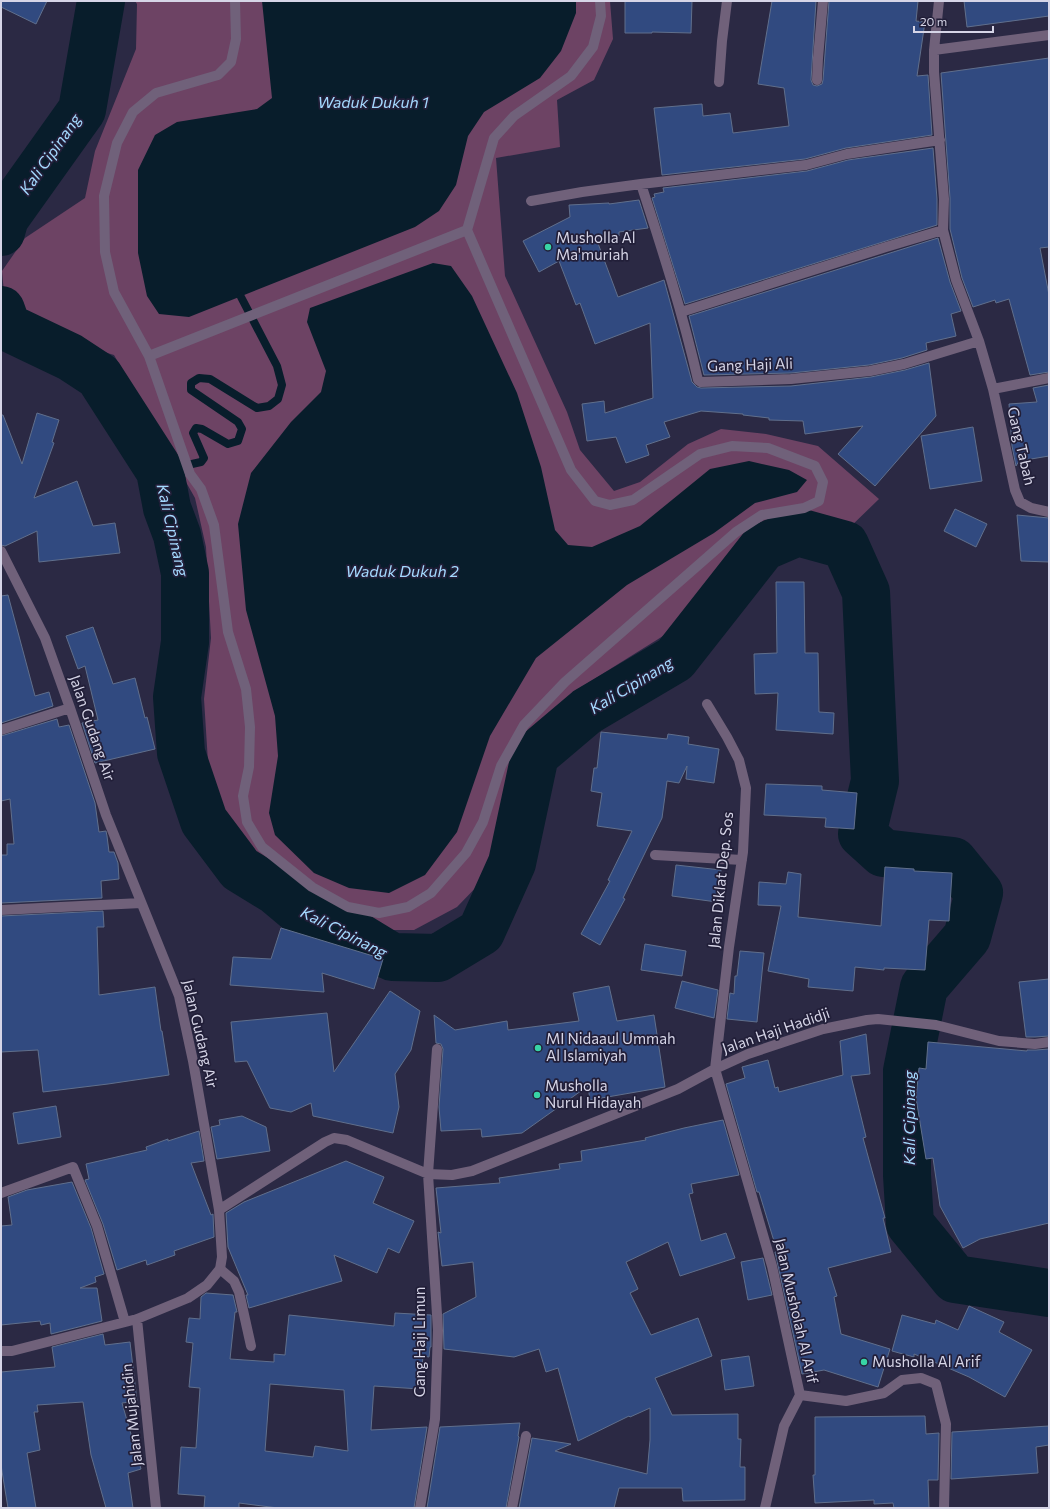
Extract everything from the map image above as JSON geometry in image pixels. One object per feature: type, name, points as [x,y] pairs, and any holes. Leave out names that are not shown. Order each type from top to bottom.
[{"type":"street","points":[[235,1],[236,39],[231,62],[218,75],[156,93],[133,112],[117,142],[104,196],[105,252],[114,292],[149,356],[190,474],[201,489],[214,525],[228,632],[246,689],[250,727],[249,767],[243,796],[247,822],[262,847],[312,887],[348,907],[379,913],[408,907],[431,893],[466,853],[483,822],[501,766],[516,739],[524,725],[560,688],[736,532],[762,515],[804,508],[819,501],[823,482],[815,466],[768,448],[732,446],[700,454],[633,500],[610,505],[595,501],[571,470],[467,230],[494,138],[514,116],[571,76],[593,47],[601,16],[600,1]]},
{"type":"street","points":[[719,82],[727,1]]},
{"type":"street","points":[[817,80],[823,1]]},
{"type":"street","points":[[939,1],[934,50],[934,72],[944,199],[943,230],[956,280],[979,341],[994,389],[1049,378]]},
{"type":"street","points":[[934,50],[1049,35]]},
{"type":"street","points":[[531,201],[641,184],[806,165],[847,154],[940,140]]},
{"type":"street","name":"Gang Haji Ali","points":[[641,184],[673,283],[688,334],[698,380],[700,382],[791,380],[870,371],[904,364],[979,341]]},
{"type":"street","points":[[149,356],[467,230]]},
{"type":"street","points":[[681,312],[943,230]]},
{"type":"street","name":"Gang Tabah","points":[[994,389],[1015,490],[1020,502],[1031,508],[1049,512]]},
{"type":"street","name":"Jalan Gudang Air","points":[[1,551],[5,569],[44,638],[70,708],[106,815],[179,996],[193,1061],[219,1210],[222,1246],[220,1269]]},
{"type":"street","name":"Jalan Diklat Dep. Sos","points":[[707,704],[727,736],[739,760],[746,788],[742,860],[729,947],[715,1069]]},
{"type":"street","points":[[1,730],[70,708]]},
{"type":"street","points":[[655,855],[742,860]]},
{"type":"street","points":[[1,910],[141,903]]},
{"type":"street","name":"Jalan Haji Hadidji","points":[[219,1210],[324,1142],[334,1138],[347,1140],[428,1174],[452,1174],[472,1171],[678,1089],[715,1069],[748,1054],[816,1031],[867,1020],[878,1019],[936,1025],[999,1041],[1035,1044],[1049,1042]]},
{"type":"street","name":"Gang Haji Limun","points":[[420,1508],[435,1419],[438,1330],[428,1174],[437,1049]]},
{"type":"street","name":"Jalan Musholah Al Arif","points":[[715,1069],[772,1266],[800,1395],[846,1401],[884,1393],[902,1380],[921,1378],[936,1384],[946,1424],[944,1508]]},
{"type":"street","points":[[1,1193],[73,1167],[98,1226],[125,1322]]},
{"type":"street","points":[[1,1351],[12,1351],[137,1319],[188,1298],[207,1286],[220,1269],[234,1281],[239,1292],[251,1346]]},
{"type":"street","name":"Jalan Mujahidin","points":[[137,1319],[156,1508]]},
{"type":"street","points":[[765,1508],[784,1426],[800,1395]]},
{"type":"street","points":[[512,1508],[526,1436]]},
{"type":"shaded area","points":[[135,1],[610,1],[613,39],[594,80],[557,100],[560,147],[496,158],[505,276],[567,412],[580,450],[614,491],[640,482],[688,444],[721,429],[766,434],[818,446],[879,499],[845,532],[814,515],[787,514],[767,520],[755,532],[718,583],[679,626],[575,691],[534,732],[513,769],[497,842],[484,879],[457,907],[414,930],[377,930],[329,913],[264,862],[221,807],[208,762],[204,699],[211,638],[206,547],[195,498],[114,355],[34,331],[5,304],[2,271],[25,238],[85,198],[95,151],[136,49],[137,4]]},
{"type":"water","name":"Waduk Dukuh 1","points":[[262,1],[576,1],[576,13],[561,51],[540,78],[484,112],[468,136],[456,185],[439,211],[415,227],[189,317],[159,314],[147,296],[138,253],[138,170],[155,135],[177,122],[257,109],[272,98]]},
{"type":"water","name":"Waduk Dukuh 2","points":[[433,263],[451,266],[472,296],[517,393],[541,467],[555,530],[568,545],[592,547],[640,526],[710,469],[749,461],[789,470],[807,480],[797,492],[755,503],[714,533],[627,585],[536,658],[490,736],[457,832],[425,875],[389,893],[349,888],[314,873],[275,835],[269,813],[278,756],[275,716],[246,610],[238,524],[251,473],[291,422],[321,392],[326,371],[307,322],[310,308]]},
{"type":"building","points":[[1,1],[47,1],[36,24],[1,7]]},
{"type":"building","points":[[625,1],[692,1],[691,33],[625,33]]},
{"type":"building","points":[[772,1],[816,1],[811,80],[813,85],[817,86],[822,84],[823,80],[829,1],[918,1],[916,21],[925,22],[917,76],[928,75],[932,135],[846,148],[805,159],[662,175],[654,108],[702,104],[703,116],[730,113],[733,133],[789,126],[784,88],[758,84]]},
{"type":"building","points":[[964,1],[1049,1],[1049,16],[967,27]]},
{"type":"building","points":[[1049,58],[1049,247],[1040,248],[1049,295],[1049,372],[1030,375],[1009,299],[996,303],[995,300],[973,307],[962,278],[950,229],[950,198],[941,73]]},
{"type":"building","points":[[933,148],[937,199],[937,225],[685,304],[652,198],[655,197],[654,194],[664,192],[663,188],[807,171],[848,160]]},
{"type":"building","points":[[639,200],[648,228],[619,232],[619,236],[596,238],[618,297],[664,280],[692,382],[697,387],[791,386],[871,377],[929,363],[936,416],[875,486],[838,454],[863,426],[805,434],[803,421],[769,420],[769,418],[743,414],[701,411],[664,422],[670,437],[646,445],[649,455],[626,463],[616,437],[587,441],[582,404],[604,401],[605,413],[653,398],[650,323],[595,344],[580,303],[576,305],[559,261],[539,272],[523,241],[570,217],[569,205],[609,204]]},
{"type":"building","points":[[938,238],[950,282],[961,311],[951,314],[956,336],[926,343],[927,350],[902,358],[869,365],[791,373],[704,375],[689,316]]},
{"type":"building","points":[[1049,385],[1049,456],[1019,461],[1016,466],[1012,446],[1009,404],[1037,402],[1033,388]]},
{"type":"building","points":[[37,413],[59,420],[52,442],[54,443],[34,498],[77,481],[93,526],[115,523],[120,553],[39,562],[37,531],[5,546],[1,545],[1,415],[3,415],[22,464]]},
{"type":"building","points":[[973,427],[982,481],[930,489],[921,436]]},
{"type":"building","points":[[955,509],[987,524],[976,547],[944,531]]},
{"type":"building","points":[[1017,515],[1049,518],[1049,562],[1021,561]]},
{"type":"building","points":[[776,582],[804,582],[805,653],[818,653],[819,712],[834,713],[833,734],[776,730],[778,693],[755,694],[754,654],[777,653]]},
{"type":"building","points":[[8,595],[35,696],[49,692],[53,706],[1,723],[1,596]]},
{"type":"building","points":[[93,627],[113,684],[135,678],[145,718],[147,717],[155,749],[95,763],[82,723],[98,720],[85,666],[78,669],[66,636]]},
{"type":"building","points":[[57,719],[59,727],[69,725],[95,803],[99,832],[106,831],[109,852],[114,852],[118,863],[119,879],[101,881],[102,898],[1,903],[1,855],[7,855],[7,844],[14,844],[10,799],[1,801],[1,736]]},
{"type":"building","points":[[601,732],[667,739],[668,734],[689,737],[688,744],[719,749],[714,783],[686,779],[687,766],[679,783],[667,781],[662,818],[623,898],[625,899],[600,945],[581,934],[610,881],[608,880],[632,831],[597,826],[602,793],[591,791],[594,768],[597,768]]},
{"type":"building","points":[[766,784],[822,786],[822,790],[857,793],[854,829],[825,827],[826,818],[764,815]]},
{"type":"building","points":[[676,865],[721,870],[717,902],[672,896]]},
{"type":"building","points":[[885,867],[914,869],[914,871],[952,873],[949,921],[929,920],[925,970],[884,968],[884,970],[855,967],[853,991],[808,987],[809,979],[768,971],[781,906],[758,905],[759,882],[786,884],[788,872],[801,874],[798,917],[881,926]]},
{"type":"building","points":[[103,911],[104,927],[97,927],[99,995],[155,987],[169,1075],[43,1092],[38,1050],[1,1052],[1,916]]},
{"type":"building","points":[[281,928],[383,959],[374,989],[322,973],[324,992],[230,985],[233,957],[271,959]]},
{"type":"building","points":[[645,944],[686,951],[682,976],[641,970]]},
{"type":"building","points":[[740,951],[764,953],[757,1022],[727,1019],[730,993],[734,994],[735,976],[737,976]]},
{"type":"building","points":[[1049,979],[1049,1036],[1026,1037],[1019,982]]},
{"type":"building","points":[[682,981],[718,990],[714,1018],[675,1008]]},
{"type":"building","points":[[609,986],[617,1021],[654,1015],[665,1087],[590,1100],[588,1086],[522,1133],[482,1137],[481,1129],[441,1131],[439,1107],[443,1049],[441,1044],[436,1043],[434,1015],[455,1030],[507,1021],[508,1030],[579,1021],[573,993]]},
{"type":"building","points":[[390,991],[420,1011],[411,1050],[395,1074],[399,1107],[393,1133],[313,1116],[311,1103],[291,1112],[270,1108],[247,1061],[235,1062],[231,1022],[327,1013],[334,1072]]},
{"type":"building","points":[[866,1034],[870,1074],[851,1076],[866,1137],[863,1138],[885,1218],[883,1218],[891,1252],[828,1268],[837,1296],[834,1297],[841,1334],[890,1349],[878,1387],[824,1370],[802,1374],[775,1252],[777,1251],[759,1192],[757,1192],[726,1084],[745,1078],[742,1067],[768,1060],[775,1088],[778,1087],[779,1092],[843,1075],[840,1041]]},
{"type":"building","points":[[928,1042],[1027,1051],[1049,1049],[1049,1223],[980,1239],[963,1248],[940,1206],[933,1158],[926,1159],[916,1098],[919,1068],[926,1069]]},
{"type":"building","points":[[56,1106],[61,1137],[18,1144],[13,1113]]},
{"type":"building","points":[[242,1116],[266,1127],[270,1151],[217,1159],[211,1127],[220,1125],[219,1120]]},
{"type":"building","points":[[723,1120],[739,1175],[691,1184],[693,1193],[689,1194],[701,1241],[726,1233],[735,1258],[680,1276],[668,1242],[626,1262],[638,1289],[630,1293],[651,1335],[698,1318],[712,1356],[655,1378],[672,1415],[738,1414],[738,1439],[741,1439],[740,1467],[745,1467],[745,1500],[683,1501],[682,1488],[619,1488],[614,1508],[519,1508],[532,1438],[571,1444],[555,1451],[647,1474],[650,1440],[650,1408],[630,1417],[629,1416],[578,1441],[558,1368],[546,1372],[539,1349],[514,1357],[444,1349],[443,1314],[476,1297],[473,1262],[442,1266],[438,1232],[441,1233],[436,1188],[500,1183],[499,1178],[560,1169],[559,1164],[582,1161],[581,1151],[646,1140],[645,1138]]},
{"type":"building","points":[[199,1131],[204,1161],[191,1163],[211,1215],[213,1214],[214,1237],[174,1251],[175,1255],[147,1265],[146,1260],[117,1270],[103,1224],[85,1180],[89,1179],[86,1164],[147,1150],[146,1147],[168,1139],[168,1141]]},
{"type":"building","points":[[346,1161],[384,1177],[373,1203],[414,1221],[399,1253],[388,1248],[377,1273],[334,1255],[342,1281],[249,1308],[246,1295],[248,1295],[228,1247],[226,1213],[244,1202]]},
{"type":"building","points":[[72,1182],[91,1228],[104,1274],[95,1277],[96,1282],[80,1288],[97,1288],[102,1321],[51,1334],[50,1323],[41,1325],[40,1321],[1,1325],[1,1226],[12,1225],[8,1197],[27,1190]]},
{"type":"building","points":[[763,1258],[772,1295],[748,1300],[741,1262]]},
{"type":"building","points":[[206,1293],[233,1295],[237,1312],[235,1312],[230,1359],[274,1362],[274,1354],[285,1355],[289,1315],[394,1326],[395,1313],[431,1315],[431,1347],[429,1357],[423,1356],[420,1389],[374,1386],[371,1430],[427,1427],[414,1508],[278,1508],[239,1503],[239,1508],[204,1508],[205,1496],[178,1494],[181,1447],[196,1448],[200,1388],[189,1387],[193,1343],[186,1342],[189,1318],[200,1319],[201,1297]],"holes":[[[270,1384],[344,1390],[348,1451],[315,1446],[313,1457],[265,1451]]]},
{"type":"building","points":[[969,1306],[1004,1322],[999,1332],[1032,1350],[1005,1397],[969,1377],[939,1364],[914,1354],[914,1357],[892,1351],[902,1315],[935,1324],[936,1320],[958,1330]]},
{"type":"building","points":[[103,1334],[105,1345],[130,1342],[137,1401],[122,1403],[141,1469],[128,1473],[133,1508],[106,1508],[91,1455],[83,1402],[37,1405],[38,1412],[34,1412],[40,1450],[27,1453],[36,1508],[8,1508],[1,1465],[1,1372],[55,1367],[52,1347]]},
{"type":"building","points":[[749,1356],[754,1386],[725,1390],[721,1360]]},
{"type":"building","points":[[925,1416],[926,1434],[939,1433],[938,1480],[928,1480],[929,1508],[894,1508],[893,1503],[874,1504],[874,1500],[815,1503],[813,1475],[815,1475],[815,1417]]},
{"type":"building","points":[[520,1423],[519,1437],[506,1508],[427,1508],[440,1427]]},
{"type":"building","points":[[1049,1426],[1049,1445],[1036,1447],[1038,1473],[951,1479],[952,1432]]},
{"type":"waterway","name":"Kali Cipinang","points":[[1,232],[5,218],[82,110],[101,1]]},
{"type":"waterway","points":[[160,471],[201,462],[204,458],[193,433],[196,428],[202,429],[228,444],[238,441],[242,429],[238,422],[191,390],[191,383],[199,378],[210,379],[257,408],[269,406],[278,399],[282,385],[277,366],[241,297]]},
{"type":"waterway","name":"Kali Cipinang","points":[[1,310],[7,327],[70,357],[99,376],[160,471],[167,508],[177,535],[185,573],[185,642],[177,697],[181,753],[204,821],[240,869],[276,891],[307,917],[346,929],[392,957],[438,958],[481,932],[512,863],[535,755],[587,711],[675,659],[763,547],[798,532],[845,545],[866,592],[875,781],[862,834],[883,853],[953,861],[979,893],[967,937],[924,987],[907,1071],[907,1175],[910,1224],[955,1279],[1049,1293]]},
{"type":"place","name":"Musholla Al Ma'muriah","points":[[548,247]]},
{"type":"place","name":"MI Nidaaul Ummah Al Islamiyah","points":[[538,1048]]},
{"type":"place","name":"Musholla Nurul Hidayah","points":[[537,1095]]},
{"type":"place","name":"Musholla Al Arif","points":[[864,1362]]}]
